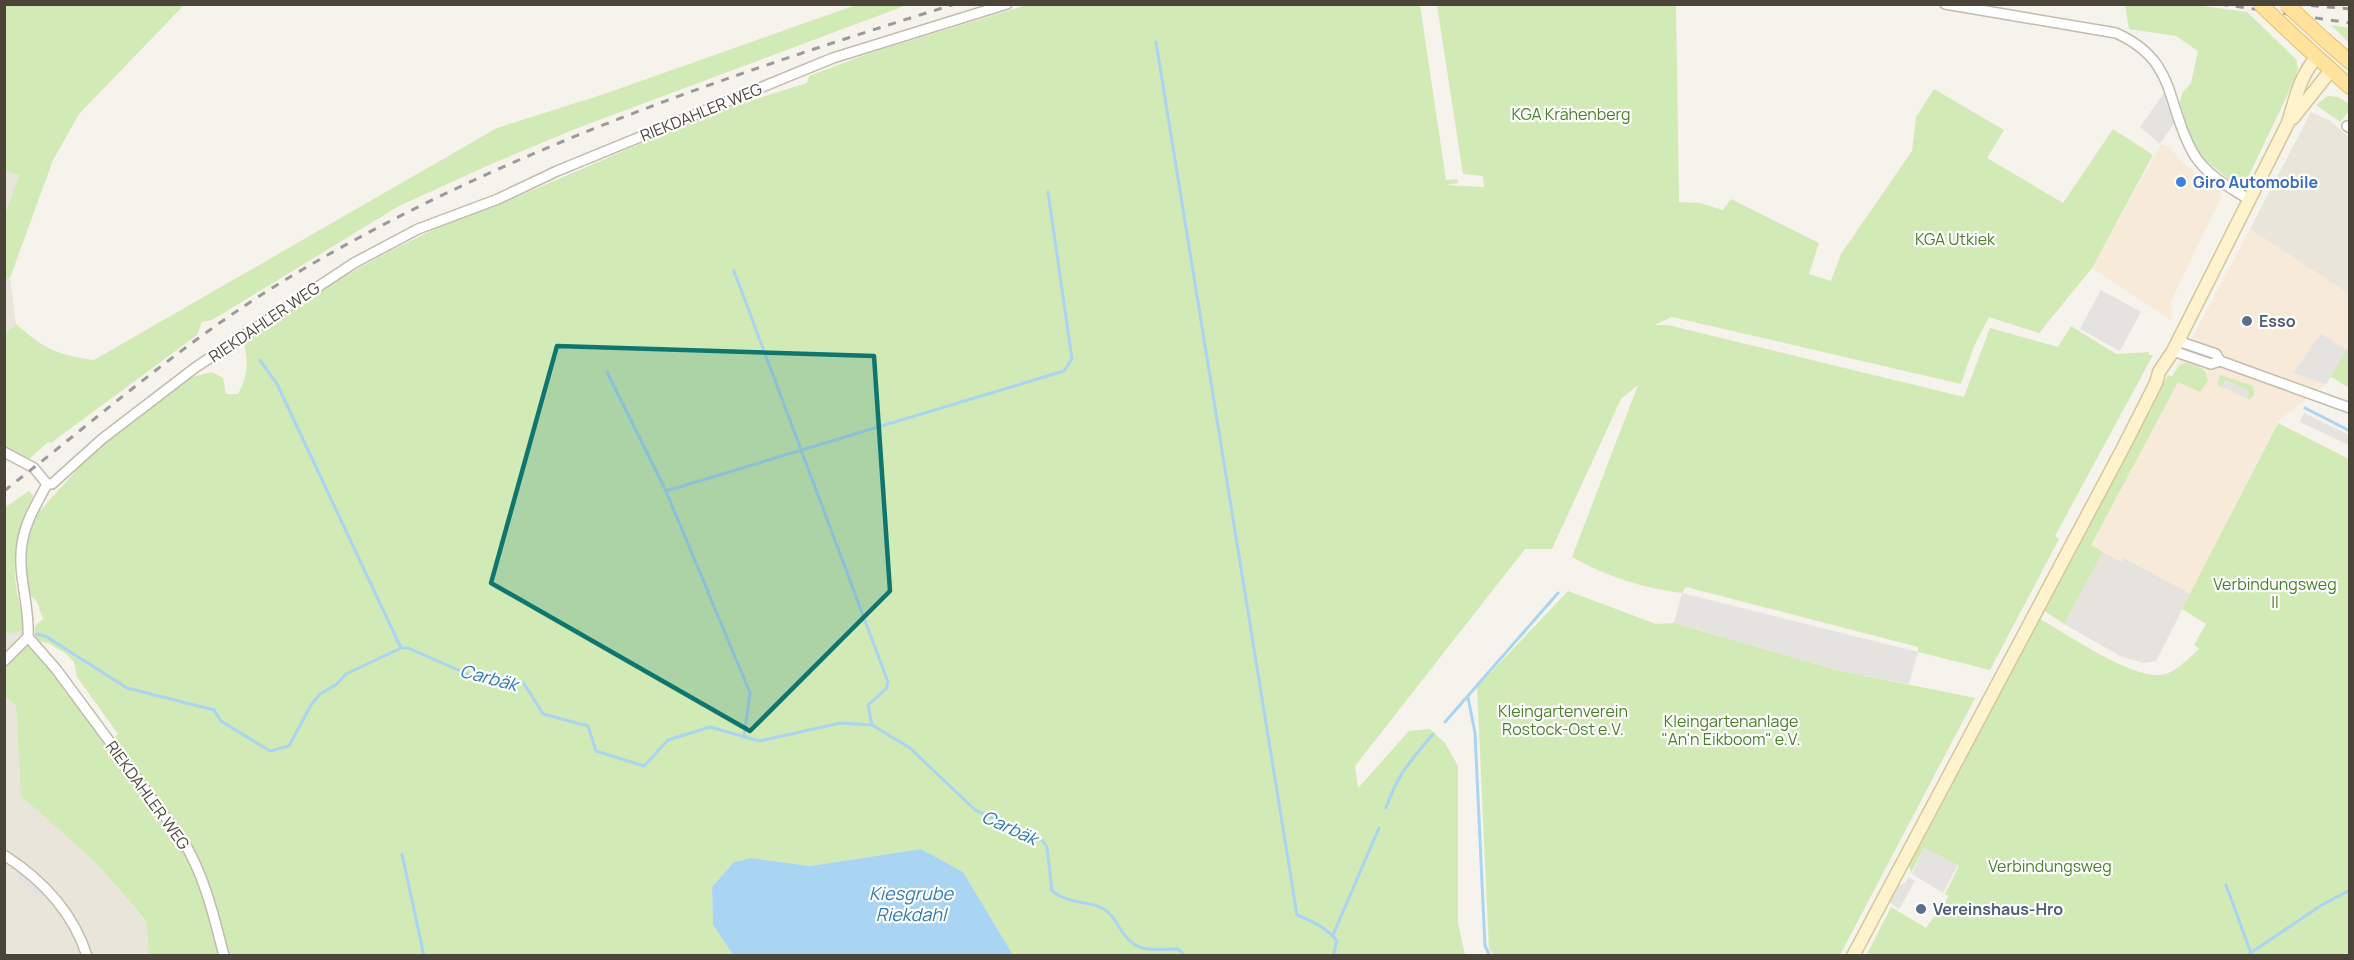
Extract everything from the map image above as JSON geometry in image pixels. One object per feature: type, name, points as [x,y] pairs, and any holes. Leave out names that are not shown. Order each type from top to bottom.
[{"type":"main road","points":[[2260,4],[2349,87]]},
{"type":"main road","points":[[2286,4],[2347,60],[2331,70],[2288,123]]},
{"type":"main road","points":[[1853,956],[2156,383],[2164,374],[2175,346],[2288,123],[2296,94],[2309,66],[2327,42]]},
{"type":"street","name":"RIEKDAHLER WEG","points":[[224,956],[208,893],[196,863],[184,842],[56,669],[28,637],[30,619],[23,580],[22,544],[30,517],[47,484],[52,484],[102,438],[142,406],[253,328],[354,262],[418,229],[498,199],[557,171],[833,58],[1007,4]]},
{"type":"street","points":[[1945,4],[2116,33],[2131,39],[2151,56],[2165,77],[2193,154],[2209,172],[2250,200]]},
{"type":"street","points":[[2175,346],[2211,364],[2220,361],[2349,408]]},
{"type":"street","points":[[4,452],[34,468],[47,484]]},
{"type":"street","points":[[4,661],[28,637]]},
{"type":"street","points":[[4,855],[38,879],[55,897],[77,929],[87,956]]},
{"type":"highlighted area","points":[[557,346],[874,356],[890,591],[750,731],[491,583]]},
{"type":"shaded area","points":[[2164,93],[2174,123],[2160,144],[2140,127]]},
{"type":"shaded area","points":[[2311,112],[2329,120],[2349,137],[2349,294],[2250,229]]},
{"type":"shaded area","points":[[2161,144],[2169,147],[2184,164],[2219,189],[2222,195],[2171,301],[2171,320],[2092,268]]},
{"type":"shaded area","points":[[5,171],[19,175],[5,215]]},
{"type":"shaded area","points":[[2250,229],[2349,294],[2349,346],[2326,384],[2278,421],[2190,594],[2124,558],[2121,563],[2090,545],[2178,382],[2172,376]]},
{"type":"shaded area","points":[[10,278],[16,324],[5,334],[5,279]]},
{"type":"shaded area","points":[[2101,290],[2141,312],[2120,351],[2080,329]]},
{"type":"shaded area","points":[[2321,334],[2347,350],[2326,384],[2293,373]]},
{"type":"shaded area","points":[[2225,380],[2249,391],[2246,398],[2222,387]]},
{"type":"shaded area","points":[[2304,413],[2349,435],[2349,445],[2300,422]]},
{"type":"shaded area","points":[[2103,552],[2121,562],[2124,558],[2190,594],[2156,661],[2144,663],[2122,657],[2064,624]]},
{"type":"shaded area","points":[[1682,593],[1918,652],[1909,684],[1837,670],[1674,623]]},
{"type":"shaded area","points":[[22,631],[28,637],[5,664],[5,634]]},
{"type":"shaded area","points":[[4,697],[16,706],[21,796],[97,864],[146,922],[149,955],[5,955]]},
{"type":"shaded area","points":[[1924,848],[1958,865],[1943,893],[1912,874]]},
{"type":"shaded area","points":[[22,872],[45,894],[40,899],[17,879]]},
{"type":"shaded area","points":[[1909,877],[1915,881],[1899,909],[1888,901],[1895,887],[1905,883]]},
{"type":"green space","points":[[5,4],[184,5],[79,114],[53,160],[10,278],[5,279],[5,215],[19,175],[5,171]]},
{"type":"green space","points":[[1030,4],[1420,5],[1446,180],[1457,179],[1458,183],[1446,185],[1484,187],[1483,176],[1463,174],[1437,5],[1676,5],[1679,202],[1700,203],[1723,210],[1731,199],[1819,243],[1809,274],[1831,281],[1841,254],[1912,151],[1916,117],[1934,89],[2004,130],[1987,158],[2063,203],[2113,129],[2153,155],[2092,268],[2039,333],[1989,317],[1974,346],[1961,384],[1672,317],[1654,325],[1668,325],[1964,397],[1990,328],[2058,347],[2071,326],[2116,354],[2150,352],[2148,355],[2153,355],[2055,536],[2059,539],[1990,670],[1918,652],[1918,647],[1686,587],[1682,593],[1653,588],[1611,575],[1572,557],[1638,385],[1621,399],[1552,549],[1525,549],[1355,766],[1358,788],[1409,731],[1430,729],[1445,743],[1458,766],[1458,923],[1465,955],[1013,955],[963,872],[921,849],[810,866],[751,858],[734,862],[712,887],[713,925],[733,955],[149,955],[146,921],[97,864],[21,796],[16,706],[5,697],[5,664],[28,637],[110,742],[118,734],[77,677],[74,662],[65,653],[48,643],[37,641],[34,636],[35,626],[43,619],[37,602],[30,595],[26,567],[28,534],[38,513],[91,454],[188,378],[212,372],[223,378],[226,394],[238,394],[244,381],[246,368],[243,342],[278,315],[317,291],[445,224],[503,203],[714,112],[807,83],[809,76],[870,53]]},
{"type":"green space","points":[[2188,4],[2247,12],[2296,59],[2298,68],[2294,81],[2242,190],[2199,155],[2191,141],[2180,102],[2182,93],[2191,83],[2198,51],[2176,36],[2129,29],[2125,5]]},
{"type":"green space","points":[[856,5],[907,5],[575,129],[399,206],[212,320],[202,322],[197,335],[51,443],[48,442],[29,459],[5,448],[4,334],[16,324],[35,340],[52,350],[94,360],[497,128],[607,93]]},
{"type":"green space","points":[[2331,25],[2349,28],[2349,43]]},
{"type":"green space","points":[[2328,96],[2338,97],[2349,104],[2349,111],[2340,122],[2316,105]]},
{"type":"green space","points":[[2349,346],[2349,388],[2330,376]]},
{"type":"green space","points":[[2185,363],[2203,370],[2208,381],[2200,392],[2178,382],[2091,545],[2103,552],[2064,624],[2043,610],[2168,375],[2172,376],[2180,365]]},
{"type":"green space","points":[[2220,375],[2253,386],[2254,395],[2250,399],[2246,398],[2249,392],[2226,380],[2222,387],[2217,384]]},
{"type":"green space","points":[[2278,423],[2349,459],[2349,955],[1866,956],[1891,907],[1926,928],[1949,896],[1945,894],[1959,866],[1924,848],[1911,873],[1908,863],[2040,619],[2102,656],[2121,665],[2153,675],[2170,672],[2199,649],[2194,645],[2206,624],[2182,609]]},
{"type":"green space","points":[[29,491],[33,496],[19,531],[15,555],[15,580],[22,616],[22,631],[5,634],[4,508]]},
{"type":"green space","points":[[1568,591],[1656,624],[1674,623],[1837,670],[1975,698],[1840,955],[1496,956],[1489,950],[1477,687]]},
{"type":"water","name":"Kiesgrube Riekdahl","points":[[921,849],[963,872],[1013,955],[733,955],[713,925],[712,887],[734,862],[751,858],[810,866]]},
{"type":"waterway","points":[[1156,42],[1297,915],[1319,925],[1333,936],[1337,941],[1333,956]]},
{"type":"waterway","points":[[744,737],[750,693],[666,491],[1064,371],[1072,359],[1048,192]]},
{"type":"waterway","points":[[734,271],[888,682],[886,689],[868,705],[872,725]]},
{"type":"waterway","points":[[260,360],[277,384],[401,648]]},
{"type":"waterway","points":[[607,372],[666,491]]},
{"type":"waterway","points":[[2305,408],[2350,431]]},
{"type":"waterway","points":[[1445,722],[1558,593]]},
{"type":"waterway","name":"Carbäk","points":[[37,634],[47,637],[127,688],[214,710],[221,721],[270,751],[289,746],[311,705],[320,694],[337,684],[346,674],[401,648],[408,648],[472,676],[523,682],[543,714],[588,726],[596,751],[644,766],[668,740],[710,727],[759,741],[841,723],[872,725],[910,748],[975,810],[1042,840],[1047,847],[1052,891],[1065,898],[1104,909],[1113,917],[1125,936],[1137,946],[1151,949],[1178,949],[1185,956]]},
{"type":"waterway","points":[[1468,697],[1475,733],[1485,946],[1490,956]]},
{"type":"waterway","points":[[1386,808],[1400,777],[1433,734]]},
{"type":"waterway","points":[[1333,935],[1379,828]]},
{"type":"waterway","points":[[402,854],[424,956]]},
{"type":"waterway","points":[[2226,885],[2251,953]]},
{"type":"waterway","points":[[2246,956],[2320,906],[2350,890]]},
{"type":"railway","points":[[4,491],[179,352],[290,277],[368,233],[449,192],[614,121],[784,59],[955,4]]},
{"type":"railway","points":[[2220,4],[2350,23]]},
{"type":"railway","points":[[2295,4],[2350,9]]},
{"type":"place","name":"Giro Automobile","points":[[2181,182]]},
{"type":"place","name":"Esso","points":[[2247,321]]},
{"type":"place","name":"Vereinshaus-Hro","points":[[1921,909]]},
{"type":"park label","name":"KGA Krähenberg","points":[[1571,114]]},
{"type":"park label","name":"KGA Utkiek","points":[[1955,239]]},
{"type":"park label","name":"Verbindungsweg II","points":[[2275,593]]},
{"type":"park label","name":"Kleingartenverein Rostock-Ost e.V.","points":[[1563,720]]},
{"type":"park label","name":"Kleingartenanlage \"An'n Eikboom\" e.V.","points":[[1731,730]]},
{"type":"park label","name":"Verbindungsweg","points":[[2050,866]]}]
